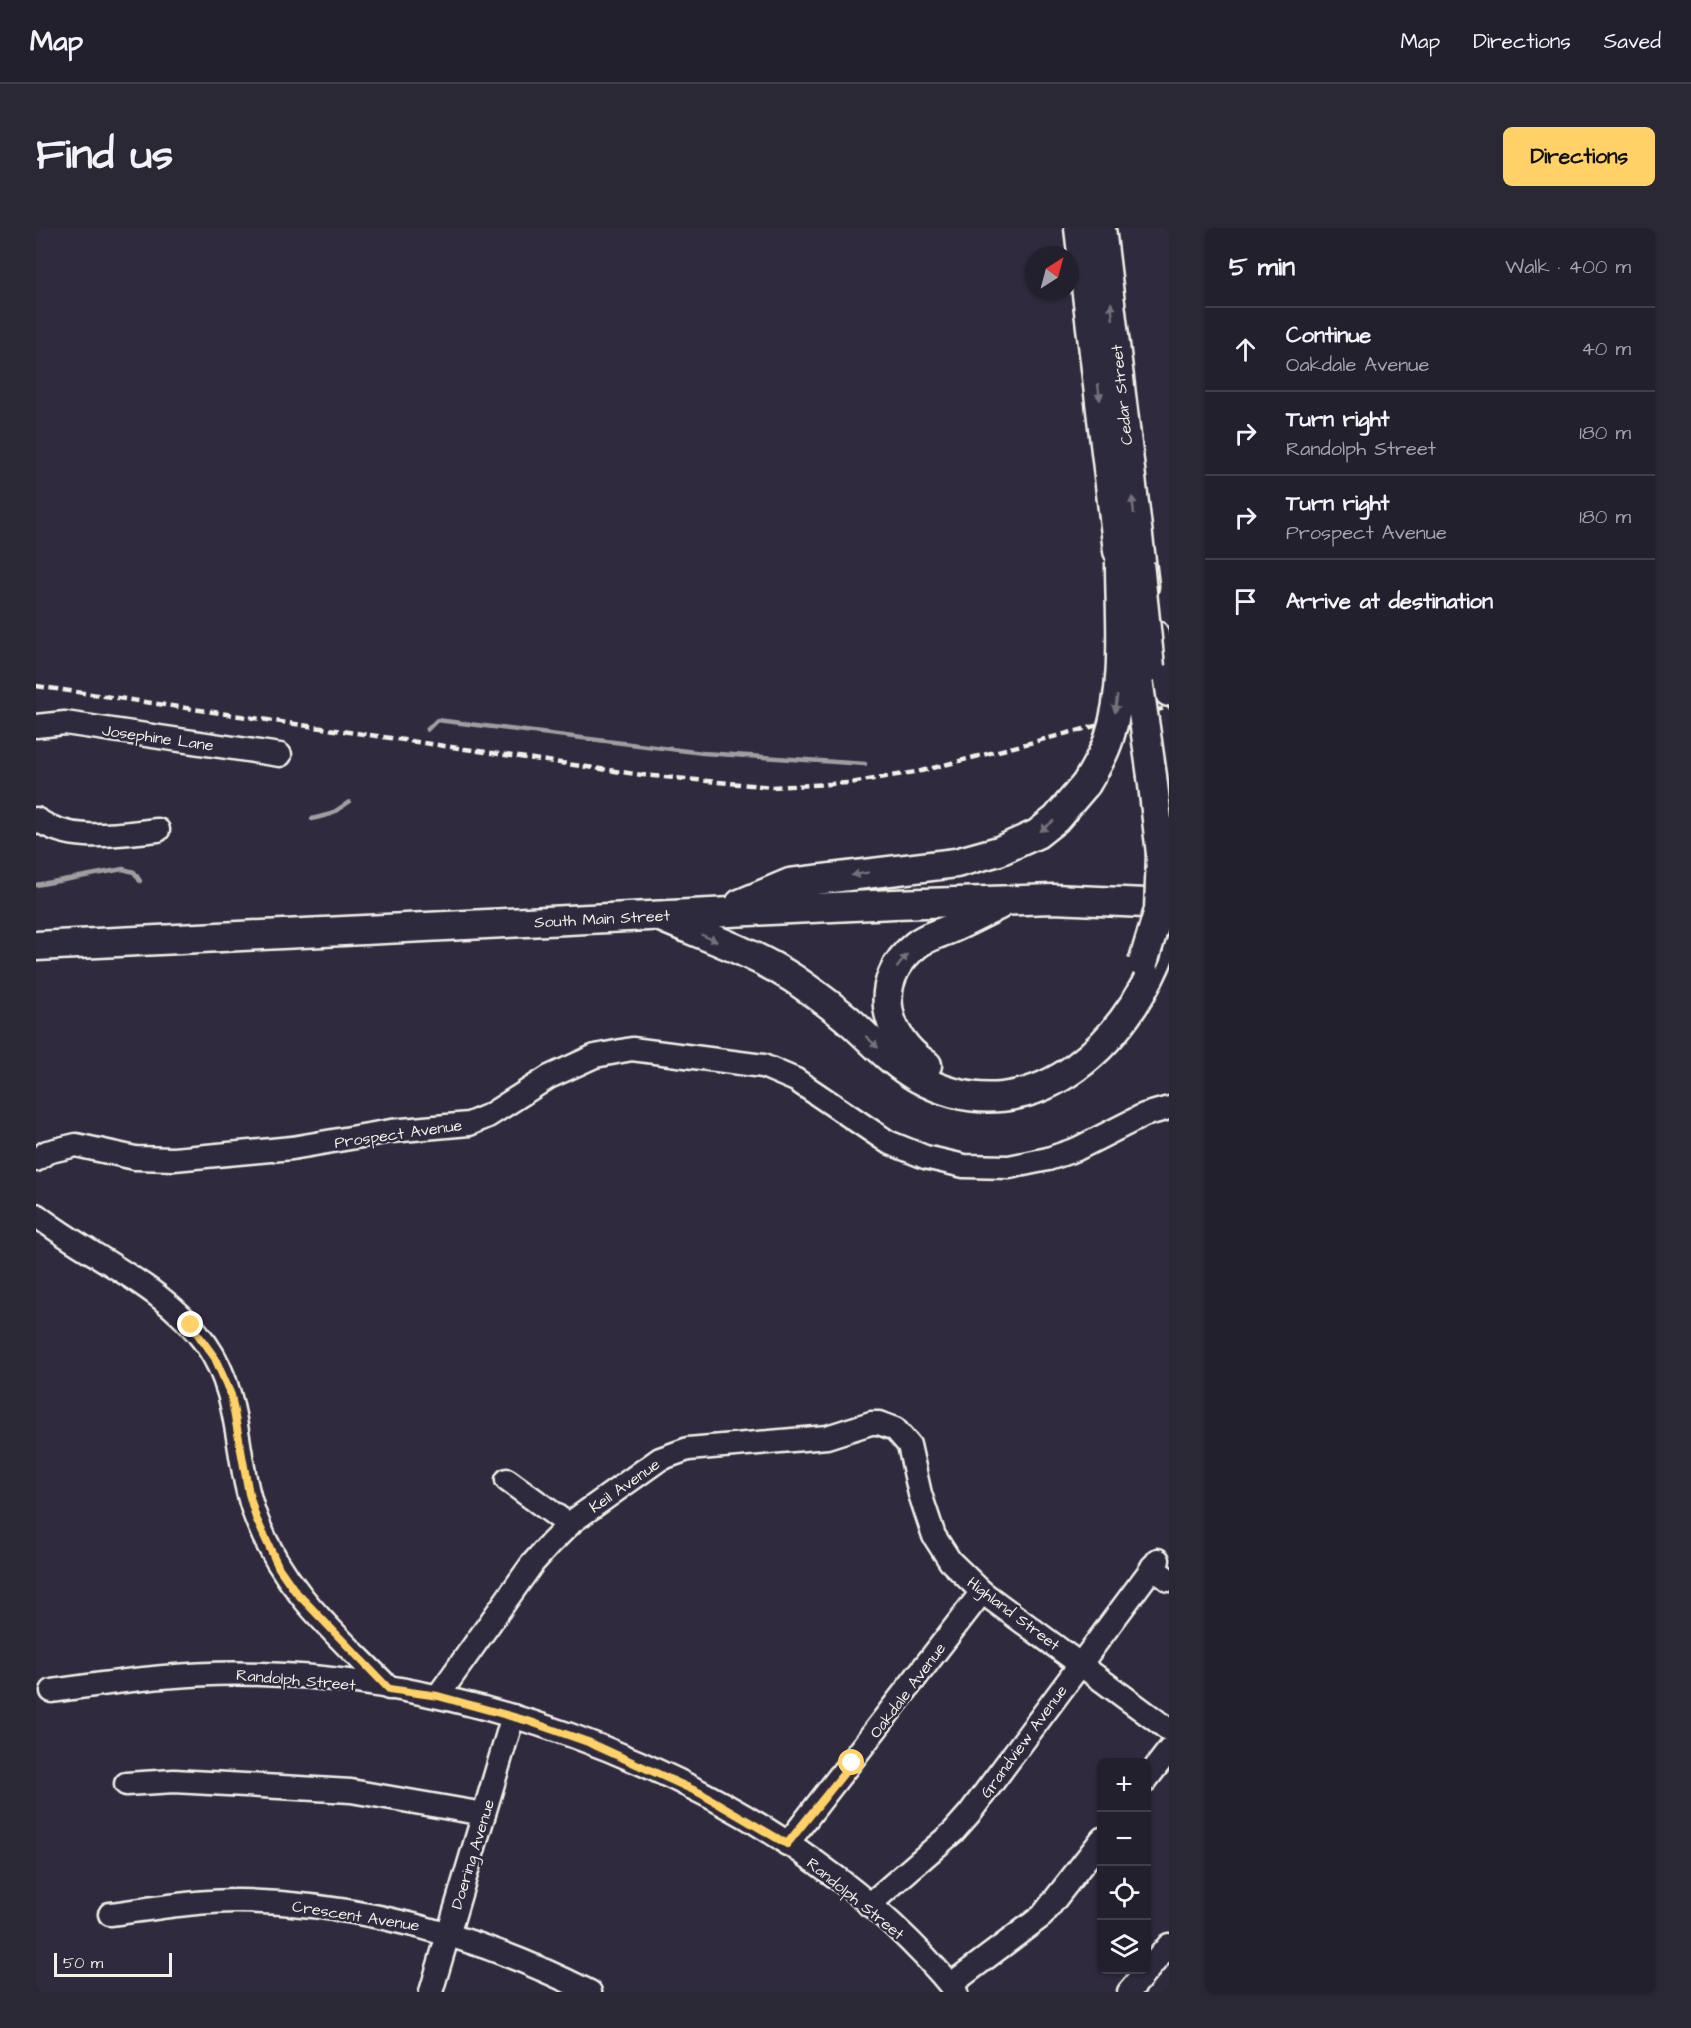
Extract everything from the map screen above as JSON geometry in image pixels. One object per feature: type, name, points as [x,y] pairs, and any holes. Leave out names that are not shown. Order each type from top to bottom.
[{"type":"main road","name":"Cedar Street","points":[[1079,228],[1095,270],[1129,562]]},
{"type":"main road","name":"Cedar Street","points":[[1095,270],[1101,228]]},
{"type":"main road","points":[[1129,562],[1169,692]]},
{"type":"main road","points":[[1010,900],[916,945],[893,975],[887,1005],[892,1026],[912,1055],[940,1072],[969,1082],[996,1083],[1021,1080],[1054,1066],[1100,1030],[1150,965],[1159,910],[1161,854],[1158,775],[1129,562]]},
{"type":"main road","points":[[720,912],[790,883],[956,863],[999,852],[1037,834],[1056,819],[1086,784],[1103,754],[1116,708],[1129,562]]},
{"type":"main road","points":[[1158,775],[1169,815]]},
{"type":"main road","name":"South Main Street","points":[[36,946],[1010,900],[1053,899],[1169,904]]},
{"type":"main road","points":[[656,915],[739,951],[792,978],[827,1003],[910,1073],[953,1093],[994,1098],[1018,1095],[1052,1082],[1079,1065],[1120,1026],[1169,927]]},
{"type":"street","name":"Josephine Lane","points":[[36,726],[65,723],[280,755]]},
{"type":"street","points":[[36,819],[51,829],[84,836],[158,830]]},
{"type":"street","name":"Prospect Avenue","points":[[36,1160],[47,1152],[76,1145],[135,1158],[174,1159],[292,1148],[414,1128],[469,1124],[488,1116],[549,1077],[595,1056],[632,1049],[763,1066],[796,1080],[876,1134],[906,1150],[964,1166],[1009,1167],[1048,1160],[1077,1149],[1144,1115],[1169,1108]]},
{"type":"street","points":[[36,1215],[171,1306],[206,1343],[221,1370],[231,1395],[249,1494],[256,1518],[279,1568],[295,1591],[389,1689]]},
{"type":"street","name":"Keil Avenue","points":[[438,1696],[532,1564],[569,1525],[660,1459],[678,1451],[827,1437],[871,1423],[894,1429]]},
{"type":"street","name":"Highland Street","points":[[894,1429],[909,1445],[920,1494],[934,1536],[950,1561],[982,1592],[1169,1730]]},
{"type":"street","points":[[507,1480],[569,1525]]},
{"type":"street","name":"Grandview Avenue","points":[[869,1905],[953,1832],[969,1814],[1081,1663],[1160,1569]]},
{"type":"street","name":"Oakdale Avenue","points":[[787,1844],[982,1592]]},
{"type":"street","name":"Randolph Street","points":[[52,1691],[160,1675],[225,1673],[297,1676],[438,1696],[513,1716],[588,1742],[676,1781],[787,1844],[869,1905],[911,1942],[953,1988]]},
{"type":"street","name":"Doering Avenue","points":[[431,1992],[513,1716]]},
{"type":"street","points":[[1151,1773],[1169,1750]]},
{"type":"street","points":[[126,1784],[174,1781],[351,1791],[484,1814]]},
{"type":"street","points":[[953,1988],[1042,1916],[1097,1844]]},
{"type":"street","name":"Crescent Avenue","points":[[110,1914],[225,1902],[284,1903],[411,1922],[523,1960],[590,1992]]},
{"type":"street","points":[[1129,1992],[1169,1945]]},
{"type":"waterway","points":[[427,730],[437,720],[703,753],[865,764]]},
{"type":"waterway","points":[[312,819],[331,814],[349,802]]},
{"type":"waterway","points":[[36,885],[123,869],[134,872],[140,881]]},
{"type":"railway","points":[[36,686],[642,775],[772,787],[850,783],[921,771],[1169,707]]},
{"type":"route","points":[[191,1325],[215,1358],[231,1395],[249,1494],[256,1518],[279,1568],[295,1591],[389,1689],[438,1696],[528,1721],[588,1742],[700,1793],[787,1844],[852,1763]]}]
